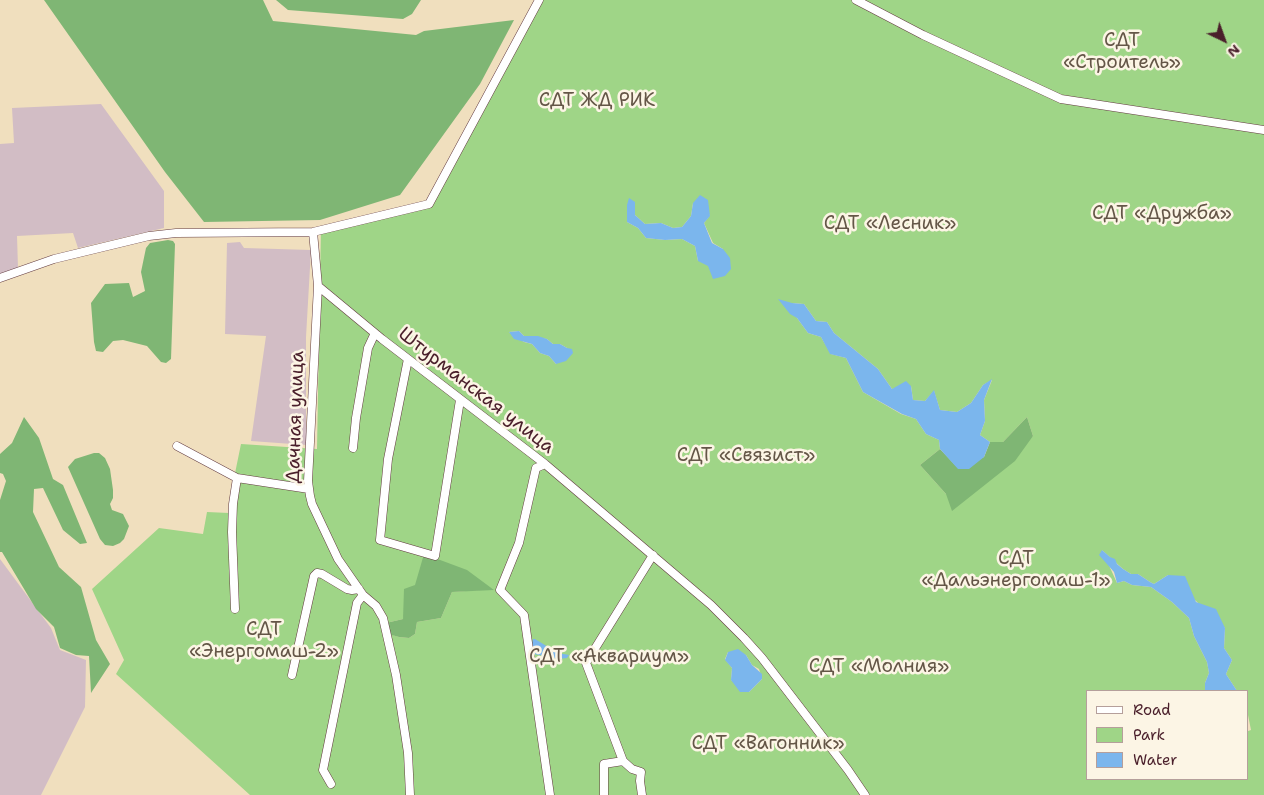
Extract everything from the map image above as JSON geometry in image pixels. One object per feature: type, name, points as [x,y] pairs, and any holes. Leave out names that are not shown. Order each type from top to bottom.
[{"type":"street","points":[[0,278],[54,259],[150,236],[176,233],[313,232],[429,204],[539,0]]},
{"type":"street","points":[[856,0],[1061,99],[1264,130]]},
{"type":"street","points":[[313,232],[318,286]]},
{"type":"street","name":"Штурманская улица","points":[[318,286],[460,400],[545,464],[711,605],[750,644],[814,724],[865,795]]},
{"type":"street","name":"Дачная улица","points":[[318,286],[309,489],[312,504],[338,559],[361,592],[376,606],[381,614],[396,675],[408,753],[410,795]]},
{"type":"street","points":[[353,448],[368,348],[375,333]]},
{"type":"street","points":[[408,359],[388,460],[380,540],[435,556],[460,400]]},
{"type":"street","points":[[177,446],[237,478],[309,489]]},
{"type":"street","points":[[545,464],[536,468],[519,543],[500,590],[524,615],[550,795]]},
{"type":"street","points":[[235,609],[232,532],[233,504],[237,478]]},
{"type":"street","points":[[642,795],[641,772],[632,769],[623,761],[586,663],[653,556]]},
{"type":"street","points":[[292,675],[316,573],[322,574],[347,589],[361,592],[357,603],[323,770],[331,784]]},
{"type":"street","points":[[604,795],[604,764],[623,761]]},
{"type":"shaded area","points":[[101,104],[164,191],[164,228],[78,248],[73,233],[17,236],[18,268],[0,274],[0,144],[14,143],[12,108]]},
{"type":"shaded area","points":[[240,242],[244,248],[311,250],[306,337],[306,445],[251,441],[266,336],[225,334],[227,243]]},
{"type":"shaded area","points":[[0,559],[51,628],[60,650],[86,660],[85,707],[41,795],[0,795]]},
{"type":"green space","points":[[44,0],[263,0],[273,21],[416,35],[424,31],[514,20],[480,84],[400,195],[320,220],[204,222],[165,172]]},
{"type":"green space","points":[[276,0],[421,0],[412,14],[403,19],[288,10]]},
{"type":"green space","points":[[536,0],[1264,0],[1264,795],[250,795],[116,674],[124,660],[92,589],[159,528],[203,534],[207,512],[229,513],[241,444],[317,449],[321,226],[426,203]],"holes":[[[635,202],[635,215],[645,224],[661,223],[673,228],[682,227],[691,216],[693,203],[710,215],[704,223],[713,243],[723,249],[698,261],[695,246],[682,239],[646,238],[638,228],[627,222]],[[792,303],[804,304],[816,321],[827,322],[834,333],[878,369],[892,389],[911,386],[913,400],[925,401],[934,391],[940,410],[957,412],[971,403],[983,385],[992,380],[984,400],[985,421],[980,435],[990,442],[1003,442],[1027,417],[1033,436],[946,494],[920,465],[940,449],[939,440],[926,434],[916,419],[901,414],[863,392],[846,358],[831,354],[821,337],[808,333],[797,318]],[[519,331],[524,336],[547,339],[553,344],[560,344],[567,348],[556,364],[549,356],[540,353],[532,344],[524,342],[509,332]],[[1102,550],[1123,569],[1131,574],[1138,574],[1154,584],[1168,575],[1225,628],[1224,648],[1232,660],[1226,674],[1236,690],[1249,690],[1251,730],[1249,731],[1249,780],[1086,780],[1086,690],[1205,690],[1205,683],[1209,673],[1207,662],[1194,636],[1189,618],[1172,602],[1151,587],[1132,585],[1124,581],[1117,583]],[[415,585],[493,589],[452,592],[441,618],[417,622],[415,634],[409,638],[393,635],[386,623],[403,619]],[[728,652],[746,655],[752,665],[759,669],[762,679],[749,692],[731,680],[732,668],[725,659]]]},
{"type":"green space","points":[[173,241],[175,244],[171,359],[166,363],[161,362],[147,346],[123,340],[113,341],[103,352],[96,351],[91,303],[105,284],[129,283],[133,297],[145,291],[141,272],[146,248],[150,243]]},
{"type":"green space","points":[[24,417],[39,438],[53,479],[63,485],[87,543],[80,544],[63,530],[43,488],[34,489],[33,512],[59,567],[81,587],[96,640],[110,664],[91,693],[89,656],[76,655],[60,648],[54,627],[36,609],[2,552],[0,552],[0,500],[6,481],[3,474],[0,473],[0,454],[12,443]]},
{"type":"green space","points":[[1027,417],[1033,436],[1015,461],[952,511],[946,494],[920,465],[940,449],[958,468],[984,457],[990,442],[1003,442]]},
{"type":"green space","points":[[99,453],[105,458],[110,469],[113,490],[113,498],[110,504],[112,510],[123,514],[129,526],[124,539],[113,546],[105,545],[100,539],[68,467],[75,459]]},
{"type":"green space","points":[[424,554],[467,570],[494,590],[452,592],[441,618],[417,622],[415,634],[409,638],[392,635],[387,630],[386,623],[403,619],[404,589],[415,585]]},
{"type":"water","points":[[700,195],[708,200],[710,216],[704,223],[712,243],[723,249],[730,258],[731,269],[725,276],[713,279],[708,266],[698,261],[695,246],[682,239],[646,238],[638,228],[627,222],[629,198],[635,202],[635,215],[645,224],[661,223],[673,228],[682,227],[691,216],[693,203]]},
{"type":"water","points":[[778,299],[804,304],[816,321],[827,322],[834,333],[878,369],[892,389],[906,381],[911,386],[913,400],[925,401],[934,390],[940,410],[957,412],[971,403],[983,385],[992,379],[984,400],[985,421],[980,435],[990,442],[984,457],[969,469],[958,469],[940,449],[939,440],[926,434],[916,419],[902,414],[863,392],[846,358],[830,354],[821,337],[808,333],[797,318],[790,314]]},
{"type":"water","points":[[519,331],[524,336],[538,336],[547,339],[553,344],[560,344],[572,349],[573,353],[566,361],[556,364],[549,356],[540,353],[532,344],[514,339],[509,332]]},
{"type":"water","points":[[1102,550],[1115,559],[1117,564],[1123,569],[1131,574],[1138,574],[1154,584],[1168,575],[1185,576],[1196,602],[1216,609],[1225,628],[1224,648],[1232,660],[1226,674],[1236,690],[1205,690],[1205,683],[1209,673],[1207,662],[1194,636],[1189,618],[1172,602],[1151,587],[1132,585],[1124,581],[1117,583],[1114,572],[1099,555]]},
{"type":"water","points":[[533,639],[558,653],[569,655],[567,658],[558,659],[534,654],[531,648]]},
{"type":"water","points":[[738,649],[746,655],[752,665],[762,674],[762,679],[749,692],[740,692],[731,680],[732,668],[725,660],[728,652]]},
{"type":"park label","name":"СДТ «Строитель»","points":[[1122,52]]},
{"type":"park label","name":"СДТ ЖД РИК","points":[[597,101]]},
{"type":"park label","name":"СДТ «Дружба»","points":[[1162,214]]},
{"type":"park label","name":"СДТ «Лесник»","points":[[890,224]]},
{"type":"park label","name":"СДТ «Связист»","points":[[746,456]]},
{"type":"park label","name":"СДТ «Дальэнергомаш-1»","points":[[1016,570]]},
{"type":"park label","name":"СДТ «Энергомаш-2»","points":[[264,641]]},
{"type":"park label","name":"СДТ «Аквариум»","points":[[609,657]]},
{"type":"park label","name":"СДТ «Молния»","points":[[879,667]]},
{"type":"park label","name":"СДТ «Вагонник»","points":[[768,744]]}]
